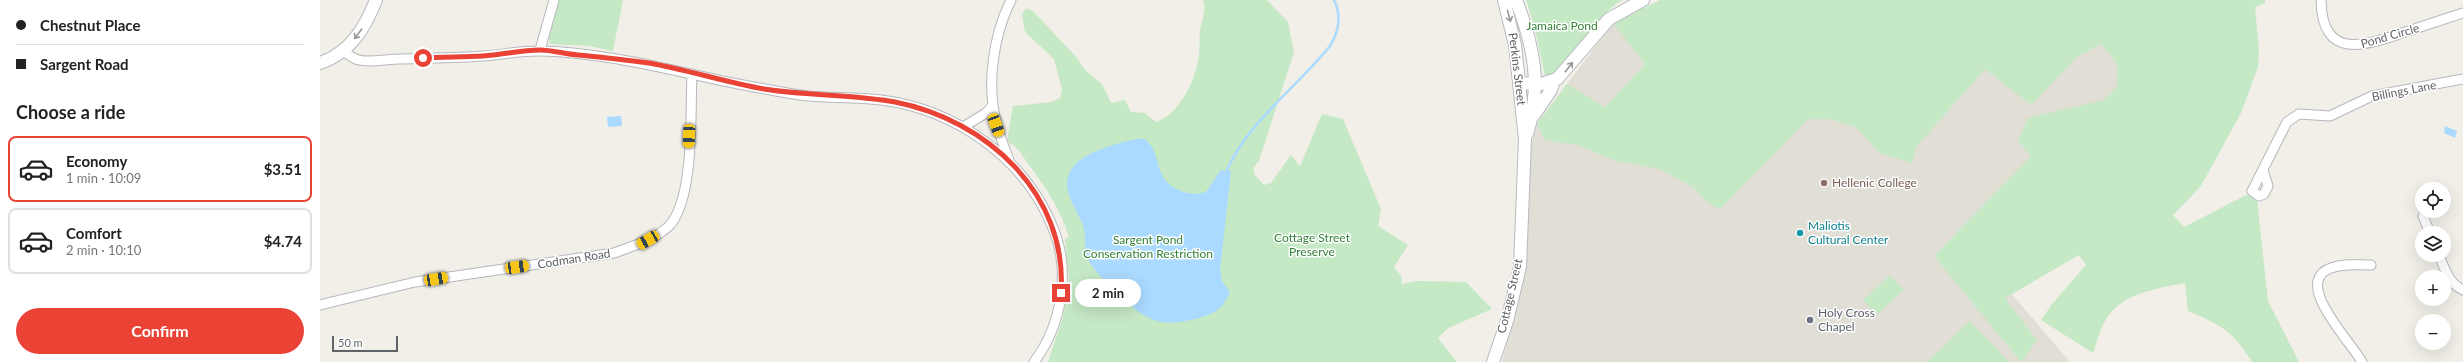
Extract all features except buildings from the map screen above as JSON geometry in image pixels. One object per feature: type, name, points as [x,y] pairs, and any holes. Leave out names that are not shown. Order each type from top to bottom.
[{"type":"main road","points":[[320,63],[343,51],[364,27],[376,0]]},
{"type":"main road","name":"Perkins Street","points":[[1504,0],[1512,32],[1520,83],[1526,139],[1522,205]]},
{"type":"main road","name":"Perkins Street","points":[[1516,0],[1529,37],[1537,84],[1533,116],[1526,139]]},
{"type":"main road","points":[[1520,83],[1537,84],[1554,80],[1564,73],[1609,19],[1643,0]]},
{"type":"main road","points":[[1533,116],[1551,90],[1554,80]]},
{"type":"main road","name":"Cottage Street","points":[[1493,362],[1506,321],[1520,267],[1522,205]]},
{"type":"street","points":[[540,50],[554,0]]},
{"type":"street","points":[[1011,0],[1000,29],[994,59],[992,81],[996,125],[1009,160],[1045,210],[1057,236],[1061,254],[1061,293],[1056,319],[1049,339],[1034,362]]},
{"type":"street","name":"Pond Circle","points":[[2321,0],[2322,18],[2329,33],[2341,43],[2351,46],[2374,43],[2463,13]]},
{"type":"street","points":[[343,51],[362,60],[483,56],[540,50],[650,64],[735,84],[806,95],[897,103],[919,108],[963,127],[1009,160]]},
{"type":"street","name":"Codman Road","points":[[320,305],[424,281],[614,252],[640,244],[656,235],[669,225],[684,197],[687,179],[692,74]]},
{"type":"street","name":"Billings Lane","points":[[2263,170],[2287,122],[2299,114],[2330,116],[2338,114],[2372,96],[2463,79]]},
{"type":"street","points":[[963,127],[986,113],[993,105]]},
{"type":"street","points":[[2442,262],[2448,277],[2456,286],[2463,290]]},
{"type":"street","points":[[2362,362],[2356,350],[2323,308],[2318,293],[2318,281],[2322,273],[2330,268],[2350,264],[2371,265]]},
{"type":"shaded area","name":"Hellenic College","points":[[1660,0],[2107,0],[2172,116],[1987,265],[2070,362],[1502,362],[1526,269],[1530,149],[1537,124],[1613,23]]},
{"type":"green space","points":[[559,0],[623,0],[613,51],[589,46],[550,44],[549,38]]},
{"type":"green space","points":[[1203,0],[1267,0],[1288,22],[1294,52],[1259,161],[1254,167],[1254,174],[1264,185],[1271,183],[1291,155],[1300,166],[1322,114],[1343,119],[1381,209],[1378,226],[1408,245],[1394,267],[1401,276],[1402,284],[1417,281],[1466,282],[1492,309],[1448,328],[1438,338],[1457,362],[1048,362],[1063,317],[1069,279],[1065,239],[1069,237],[1062,218],[1049,193],[1018,150],[1007,141],[1013,106],[1052,102],[1060,98],[1062,89],[1054,59],[1025,32],[1022,15],[1026,8],[1033,11],[1077,58],[1085,70],[1102,84],[1111,103],[1125,100],[1131,112],[1145,113],[1156,122],[1165,118],[1172,112],[1179,104],[1190,85],[1199,55],[1200,30],[1204,11]]},
{"type":"green space","name":"Jamaica Pond","points":[[1526,0],[1622,0],[1602,17],[1570,58],[1551,77],[1545,76],[1534,25]]},
{"type":"green space","points":[[1660,0],[2265,0],[2265,3],[2255,7],[2259,51],[2258,67],[2241,113],[2201,186],[2173,215],[2184,227],[2256,190],[2268,301],[2299,362],[2252,362],[2239,343],[2225,330],[2218,325],[2188,311],[2185,283],[2150,290],[2128,299],[2119,305],[2104,323],[2093,353],[2041,320],[2052,304],[2086,265],[2079,255],[2005,298],[2037,340],[2021,362],[1934,256],[2031,156],[2018,140],[2028,118],[2104,100],[2117,86],[2117,64],[2101,44],[2077,57],[2031,105],[1985,69],[1917,146],[1912,163],[1879,153],[1856,127],[1829,119],[1808,119],[1720,209],[1708,203],[1694,188],[1660,169],[1617,161],[1577,145],[1545,140],[1537,124],[1567,84],[1605,107],[1645,64],[1613,23]]},
{"type":"green space","points":[[1890,275],[1904,290],[1876,315],[1863,300]]},
{"type":"green space","points":[[1970,321],[2009,362],[1927,362]]},
{"type":"water","points":[[621,116],[622,126],[608,127],[607,117]]},
{"type":"water","points":[[2445,126],[2457,131],[2455,138],[2444,133]]},
{"type":"water","points":[[1136,139],[1145,139],[1151,146],[1161,174],[1165,180],[1181,191],[1194,194],[1206,192],[1221,170],[1231,171],[1220,270],[1222,281],[1230,293],[1220,308],[1208,315],[1182,322],[1170,323],[1151,319],[1134,308],[1097,272],[1088,259],[1084,230],[1068,190],[1067,183],[1069,175],[1073,167],[1085,157],[1102,149]]},
{"type":"waterway","points":[[1227,170],[1247,136],[1260,120],[1330,46],[1336,35],[1339,18],[1334,0]]},
{"type":"place","name":"Hellenic College","points":[[1824,183]]},
{"type":"place","name":"Maliotis Cultural Center","points":[[1800,233]]},
{"type":"place","name":"Holy Cross Chapel","points":[[1810,320]]},
{"type":"route","points":[[423,58],[483,56],[540,50],[650,64],[763,89],[806,95],[881,100],[919,108],[953,122],[974,133],[1009,160],[1019,172],[1041,203],[1057,236],[1062,260],[1061,293]]},
{"type":"park label","name":"Cottage Street Preserve","points":[[1312,245]]},
{"type":"park label","name":"Sargent Pond Conservation Restriction","points":[[1148,247]]}]
